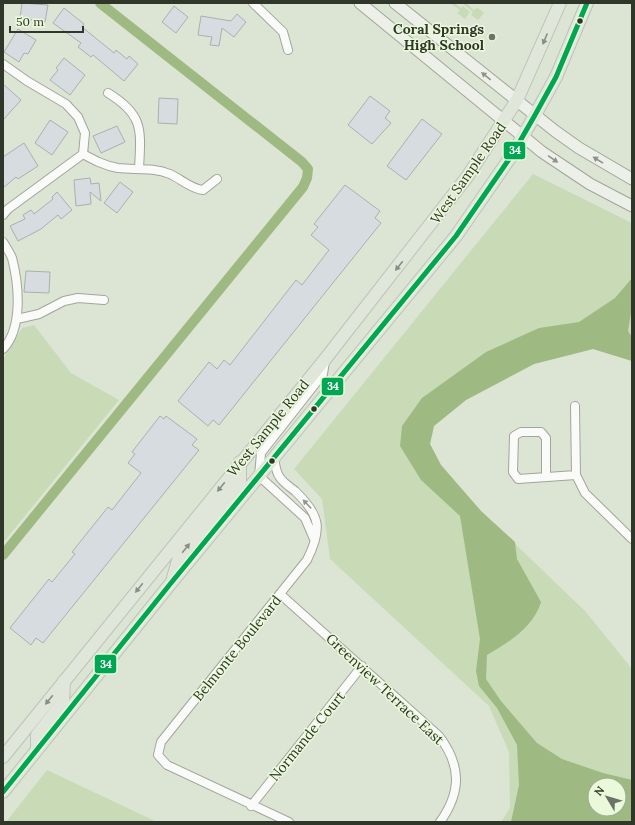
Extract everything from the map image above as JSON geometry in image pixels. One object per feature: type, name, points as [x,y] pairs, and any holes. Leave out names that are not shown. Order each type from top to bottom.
[{"type":"main road","points":[[360,3],[548,156],[590,184],[632,206]]},
{"type":"main road","points":[[395,3],[535,115],[579,148],[632,179]]},
{"type":"main road","name":"West Sample Road","points":[[3,757],[240,462],[326,358],[459,189],[517,100],[560,3]]},
{"type":"main road","name":"West Sample Road","points":[[3,792],[171,583],[456,236],[512,156],[556,77],[587,3]]},
{"type":"main road","points":[[171,583],[179,557],[240,483],[240,462]]},
{"type":"main road","points":[[38,749],[37,735],[63,702],[64,681]]},
{"type":"street","points":[[253,3],[283,32],[288,50]]},
{"type":"street","points":[[3,64],[27,81],[66,104],[78,117],[85,133],[83,154],[8,209],[3,215]]},
{"type":"street","points":[[108,93],[125,104],[135,118],[141,136],[139,169]]},
{"type":"street","points":[[83,154],[100,163],[118,168],[159,171],[170,175],[196,190],[203,190],[217,179]]},
{"type":"street","points":[[3,242],[12,257],[17,291],[17,319],[3,349]]},
{"type":"street","points":[[17,319],[39,314],[64,301],[78,298],[104,300]]},
{"type":"street","points":[[314,540],[305,518],[259,476],[261,453],[323,374],[326,358]]},
{"type":"street","points":[[575,406],[576,475],[585,492],[632,540]]},
{"type":"street","points":[[546,477],[546,438],[541,432],[520,432],[514,436],[513,472],[518,479],[576,475]]},
{"type":"street","name":"Belmonte Boulevard","points":[[251,806],[167,765],[158,754],[161,742],[307,560],[314,540],[317,523],[316,516],[308,503],[278,476],[274,458]]},
{"type":"street","name":"Greenview Terrace East","points":[[280,594],[439,736],[449,750],[456,769],[455,790],[451,807],[440,822]]},
{"type":"street","name":"Normande Court","points":[[251,806],[362,666]]},
{"type":"street","points":[[251,806],[289,822]]},
{"type":"shaded area","points":[[450,3],[454,3],[461,8],[463,6],[470,12],[465,19],[457,13],[460,10]]},
{"type":"shaded area","points":[[462,3],[466,3],[474,10],[477,7],[484,13],[478,20],[471,15],[473,12]]},
{"type":"shaded area","points":[[533,174],[632,223],[632,361],[593,349],[534,364],[466,400],[434,426],[430,444],[441,465],[481,511],[586,612],[632,669],[632,822],[501,822],[510,808],[509,752],[489,706],[330,559],[322,499],[294,469]]},
{"type":"shaded area","points":[[632,278],[632,307],[628,331],[632,337],[632,361],[593,349],[534,364],[466,400],[434,426],[430,444],[441,465],[481,511],[515,542],[517,559],[541,602],[537,611],[526,627],[504,645],[487,655],[486,679],[501,701],[537,743],[562,759],[620,777],[587,777],[587,817],[627,817],[627,779],[632,780],[632,822],[511,822],[519,785],[517,745],[497,708],[479,686],[476,671],[480,639],[460,516],[421,480],[400,446],[402,426],[422,398],[486,352],[539,328],[579,322],[615,298]]},
{"type":"shaded area","points":[[34,325],[71,373],[119,400],[3,543],[3,359],[22,328]]},
{"type":"shaded area","points":[[47,770],[157,822],[6,822]]},
{"type":"building","points":[[22,3],[48,5],[45,22],[20,18]]},
{"type":"building","points":[[174,6],[188,17],[176,33],[162,22]]},
{"type":"building","points":[[64,8],[84,24],[82,27],[114,53],[116,50],[127,59],[129,56],[138,64],[124,81],[93,55],[91,57],[78,47],[81,43],[53,23]]},
{"type":"building","points":[[237,14],[246,22],[234,37],[222,28],[219,46],[210,45],[212,37],[198,35],[201,16],[231,21]]},
{"type":"building","points":[[18,29],[36,40],[28,54],[24,53],[19,62],[4,52]]},
{"type":"building","points":[[64,58],[85,75],[70,95],[50,80],[58,70],[56,68]]},
{"type":"building","points":[[3,84],[21,100],[3,120]]},
{"type":"building","points":[[370,96],[390,111],[385,118],[391,123],[372,144],[348,125]]},
{"type":"building","points":[[159,98],[178,99],[177,124],[158,123]]},
{"type":"building","points":[[422,119],[442,134],[406,180],[387,166]]},
{"type":"building","points":[[50,120],[68,132],[52,155],[35,143]]},
{"type":"building","points":[[117,126],[125,142],[101,153],[93,136]]},
{"type":"building","points":[[24,143],[38,166],[18,179],[16,177],[3,188],[3,157]]},
{"type":"building","points":[[90,178],[91,184],[99,183],[101,201],[90,192],[91,204],[76,206],[74,180]]},
{"type":"building","points":[[120,182],[133,192],[117,213],[104,203]]},
{"type":"building","points":[[345,185],[380,211],[375,218],[381,223],[219,425],[213,420],[208,426],[178,401],[209,362],[217,369],[224,360],[230,365],[296,280],[302,285],[329,250],[311,235],[318,227],[314,224]]},
{"type":"building","points":[[57,192],[72,210],[61,219],[58,215],[41,229],[18,241],[10,226],[25,219],[23,215],[31,210],[34,214],[53,199],[52,197]]},
{"type":"building","points":[[26,271],[50,272],[49,293],[24,292]]},
{"type":"building","points":[[160,416],[164,419],[166,416],[197,439],[192,445],[199,450],[43,643],[36,638],[31,645],[10,628],[49,579],[52,582],[75,554],[72,552],[108,507],[112,510],[141,473],[128,463],[135,454],[132,452]]},
{"type":"waterway","points":[[3,555],[303,187],[307,178],[308,169],[302,162],[100,3]]},
{"type":"transit line","name":"34","points":[[3,792],[171,583],[456,236],[512,155],[535,115],[556,77],[587,3]]},
{"type":"place","name":"Coral Springs High School","points":[[492,37]]}]
